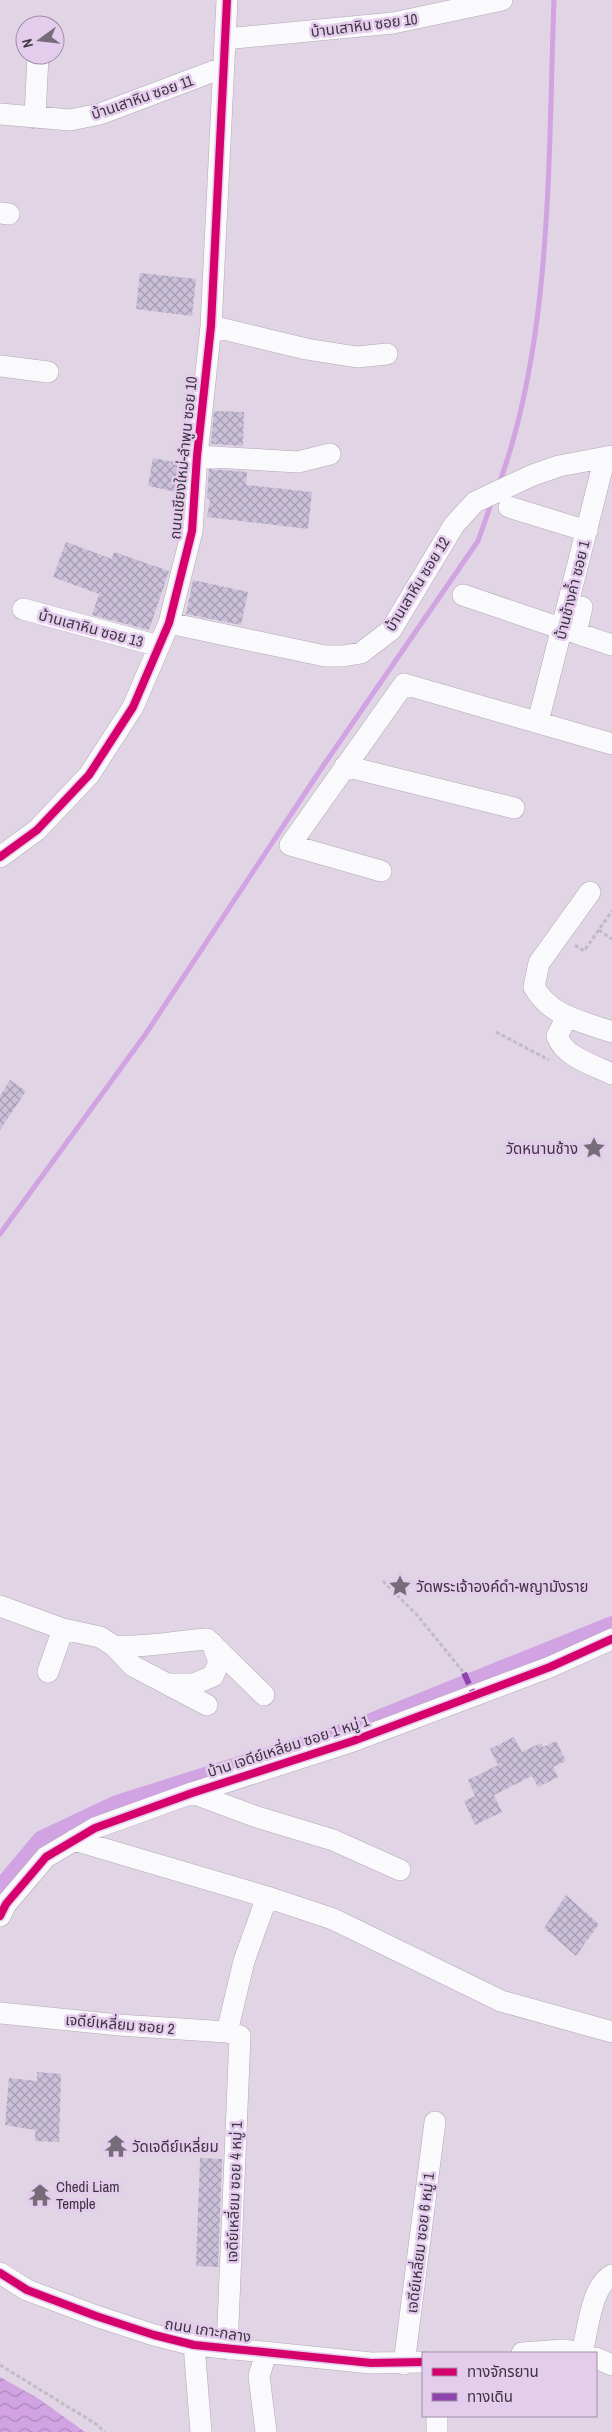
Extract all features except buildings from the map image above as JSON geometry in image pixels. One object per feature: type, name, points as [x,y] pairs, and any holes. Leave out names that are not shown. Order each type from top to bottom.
[{"type":"street","name":"ถนนเชียงใหม่-ลำพูน ซอย 10","points":[[0,857],[37,830],[89,775],[133,706],[169,623],[192,531],[197,456],[211,326],[226,0]]},
{"type":"street","name":"บ้านเสาหิน ซอย 10","points":[[225,39],[393,23],[438,8],[502,0]]},
{"type":"street","points":[[35,118],[38,65]]},
{"type":"street","name":"บ้านเสาหิน ซอย 11","points":[[0,114],[70,120],[100,114],[222,68]]},
{"type":"street","points":[[211,326],[306,348],[356,357],[388,354]]},
{"type":"street","points":[[0,366],[48,372]]},
{"type":"street","points":[[197,456],[298,462],[330,454]]},
{"type":"street","name":"บ้านเสาหิน ซอย 12","points":[[169,623],[325,656],[343,656],[361,652],[391,630],[454,525],[475,502],[498,490],[559,466],[608,456]]},
{"type":"street","name":"บ้านช้างค้ำ ซอย 1","points":[[538,722],[608,456]]},
{"type":"street","points":[[612,481],[576,633],[612,645]]},
{"type":"street","points":[[509,507],[587,531]]},
{"type":"street","points":[[463,595],[563,629]]},
{"type":"street","name":"บ้านเสาหิน ซอย 13","points":[[23,609],[159,646]]},
{"type":"street","points":[[381,871],[290,845],[404,684],[612,744]]},
{"type":"street","points":[[345,766],[514,808]]},
{"type":"street","points":[[590,892],[539,963],[534,987],[541,1000],[555,1012],[612,1032]]},
{"type":"street","points":[[567,1017],[557,1036],[563,1048],[612,1074]]},
{"type":"street","points":[[0,1606],[63,1629],[100,1637],[114,1646],[133,1666],[207,1705]]},
{"type":"street","points":[[48,1672],[63,1629]]},
{"type":"street","points":[[114,1646],[141,1647],[207,1638],[264,1695]]},
{"type":"street","name":"บ้าน เจดีย์เหลี่ยม ซอย 1 หมู่ 1","points":[[0,1916],[6,1904],[46,1857],[95,1828],[192,1793],[353,1741],[550,1667],[612,1639]]},
{"type":"street","points":[[167,1684],[194,1684],[213,1676],[219,1662],[212,1643]]},
{"type":"street","points":[[192,1793],[254,1816],[333,1840],[400,1870]]},
{"type":"street","points":[[74,1840],[268,1896],[333,1919],[501,2001],[612,2032]]},
{"type":"street","name":"เจดีย์เหลี่ยม ซอย 4 หมู่ 1","points":[[227,2349],[233,2034],[244,1960],[268,1896]]},
{"type":"street","name":"เจดีย์เหลี่ยม ซอย 2","points":[[0,2013],[233,2034]]},
{"type":"street","name":"เจดีย์เหลี่ยม ซอย 6 หมู่ 1","points":[[414,2363],[435,2122]]},
{"type":"street","name":"ถนน เกาะกลาง","points":[[0,2273],[27,2290],[96,2316],[154,2335],[194,2344],[266,2353],[414,2363]]},
{"type":"street","points":[[583,2352],[597,2290],[603,2280],[612,2275]]},
{"type":"street","points":[[194,2344],[201,2432]]},
{"type":"street","points":[[536,2352],[563,2350],[576,2352]]},
{"type":"street","points":[[266,2353],[259,2376],[266,2432]]},
{"type":"street","points":[[597,2358],[612,2365]]},
{"type":"street","points":[[437,2417],[437,2432]]},
{"type":"path","points":[[561,934],[584,952],[612,911]]},
{"type":"path","points":[[599,930],[612,939]]},
{"type":"path","points":[[384,1581],[417,1615],[464,1673]]},
{"type":"path","points":[[0,2366],[105,2432]]},
{"type":"water","points":[[0,2377],[39,2399],[85,2432],[0,2432]]},
{"type":"waterway","points":[[499,484],[517,427],[530,368],[539,307],[548,182],[554,0]]},
{"type":"waterway","points":[[0,1234],[145,1035],[319,772],[478,541],[492,501]]},
{"type":"waterway","points":[[0,1889],[41,1840],[117,1804],[351,1730],[612,1625]]},
{"type":"marked path","points":[[464,1673],[474,1695]]},
{"type":"cycle path","points":[[0,857],[37,830],[89,775],[133,707],[169,623],[192,531],[197,456],[211,326],[227,0]]},
{"type":"cycle path","points":[[0,1916],[6,1904],[46,1857],[95,1828],[192,1793],[353,1741],[550,1667],[612,1639]]},
{"type":"cycle path","points":[[0,2273],[27,2290],[96,2316],[154,2335],[194,2345],[371,2363],[422,2362]]},
{"type":"place","name":"วัดหนานช้าง","points":[[594,1148]]},
{"type":"place","name":"วัดพระเจ้าองค์ดำ-พญามังราย","points":[[400,1586]]},
{"type":"place","name":"วัดเจดีย์เหลี่ยม","points":[[116,2146]]},
{"type":"place","name":"Chedi Liam Temple","points":[[40,2195]]}]
